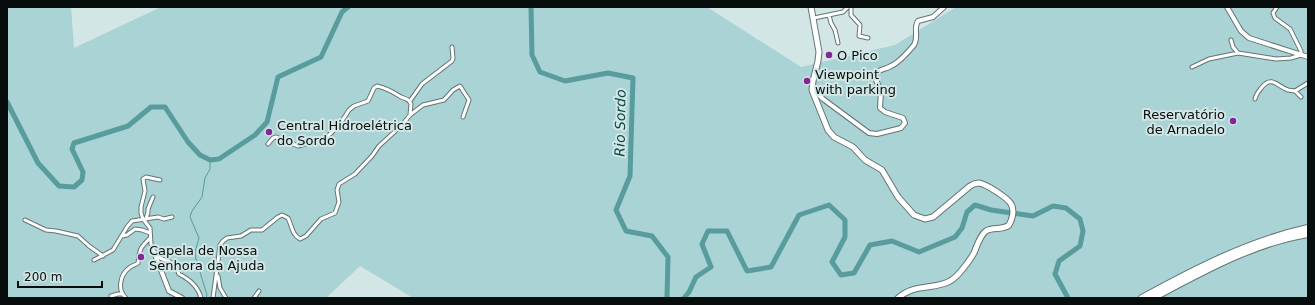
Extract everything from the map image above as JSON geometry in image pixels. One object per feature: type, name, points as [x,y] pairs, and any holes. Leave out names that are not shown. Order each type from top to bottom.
[{"type":"highway","points":[[1155,295],[1223,257],[1250,245],[1281,234],[1308,228]]},
{"type":"highway","points":[[1142,298],[1155,295],[1241,254],[1273,242],[1308,234]]},
{"type":"main road","points":[[811,7],[819,53],[812,92],[831,134],[852,146],[865,160],[881,169],[898,198],[913,214],[919,218],[932,218],[970,186],[976,183],[984,185],[1006,198],[1012,206],[1013,212],[1011,222],[1008,226],[989,229],[985,232],[971,258],[952,280],[945,283],[911,290],[898,298]]},
{"type":"street","points":[[814,18],[845,11],[849,7],[851,15],[860,25],[858,35],[860,37],[868,38]]},
{"type":"street","points":[[812,88],[826,102],[870,133],[877,134],[902,128],[905,123],[903,118],[885,112],[880,108],[881,91],[875,75],[879,70],[893,65],[913,45],[916,40],[915,26],[918,21],[934,17],[944,7]]},
{"type":"street","points":[[1227,7],[1241,31],[1249,38],[1308,57]]},
{"type":"street","points":[[1277,7],[1274,11],[1274,16],[1290,29],[1301,51],[1300,55]]},
{"type":"street","points":[[829,15],[838,43]]},
{"type":"street","points":[[1231,40],[1233,47],[1238,53]]},
{"type":"street","points":[[410,101],[422,84],[452,61],[452,47]]},
{"type":"street","points":[[1192,67],[1209,59],[1238,53],[1276,60],[1300,55]]},
{"type":"street","points":[[1255,99],[1264,84],[1270,80],[1286,90],[1295,91],[1308,83]]},
{"type":"street","points":[[268,144],[276,137],[299,146],[313,142],[322,142],[340,124],[348,110],[368,102],[377,86],[394,91],[410,101],[412,106],[410,115]]},
{"type":"street","points":[[213,298],[220,247],[224,240],[227,238],[241,236],[251,230],[262,230],[280,216],[284,215],[288,218],[297,238],[302,239],[306,237],[320,219],[336,212],[339,204],[337,190],[340,184],[355,174],[372,156],[378,146],[401,126],[410,115],[422,106],[445,99],[459,86],[469,101],[463,117]]},
{"type":"street","points":[[1295,91],[1301,97]]},
{"type":"street","points":[[818,105],[821,102],[826,102]]},
{"type":"street","points":[[160,180],[146,177],[143,179],[145,191],[140,208],[149,228],[154,252],[169,291],[182,298]]},
{"type":"street","points":[[144,219],[153,197]]},
{"type":"street","points":[[94,260],[113,249],[131,222],[158,217],[164,219],[172,218]]},
{"type":"street","points":[[25,220],[46,230],[77,235],[103,256]]},
{"type":"street","points":[[122,236],[127,235],[135,229],[142,230],[150,234]]},
{"type":"street","points":[[126,298],[122,294],[120,287],[123,275],[130,267],[138,263],[139,251],[150,238]]},
{"type":"street","points":[[154,252],[160,257],[174,263],[179,274],[190,280],[199,292],[201,298]]},
{"type":"street","points":[[217,269],[220,286],[226,298]]},
{"type":"street","points":[[254,298],[259,291]]},
{"type":"street","points":[[112,296],[122,294]]},
{"type":"shaded area","points":[[7,7],[71,7],[74,48],[161,7],[707,7],[801,67],[895,45],[956,7],[1308,7],[1308,298],[413,298],[360,266],[326,298],[7,298]]},
{"type":"waterway","name":"Rio Sordo","points":[[7,102],[38,163],[59,186],[74,187],[82,180],[83,172],[72,149],[74,143],[128,126],[151,107],[165,107],[188,142],[200,155],[210,160],[219,159],[255,135],[267,122],[278,77],[321,57],[342,12],[348,7]]},
{"type":"waterway","name":"Rio Sordo","points":[[531,7],[532,55],[540,72],[565,81],[608,73],[633,78],[630,176],[616,210],[626,231],[652,236],[668,257],[667,298]]},
{"type":"waterway","points":[[206,298],[207,295],[195,252],[199,238],[190,217],[192,211],[202,197],[205,178],[210,169],[210,160]]},
{"type":"waterway","name":"Rio Sordo","points":[[684,298],[689,292],[696,277],[711,267],[702,244],[708,231],[727,231],[747,271],[771,267],[799,215],[829,205],[845,220],[845,237],[832,262],[841,275],[854,273],[870,245],[892,241],[919,252],[955,237],[962,228],[967,212],[975,205],[991,210],[1033,216],[1053,206],[1066,208],[1080,219],[1083,231],[1080,246],[1059,261],[1055,274],[1068,298]]},
{"type":"place","name":"O Pico","points":[[829,55]]},
{"type":"place","name":"Viewpoint with parking","points":[[807,81]]},
{"type":"place","name":"Reservatório de Arnadelo","points":[[1233,121]]},
{"type":"place","name":"Central Hidroelétrica do Sordo","points":[[269,132]]},
{"type":"place","name":"Capela de Nossa Senhora da Ajuda","points":[[141,257]]}]
